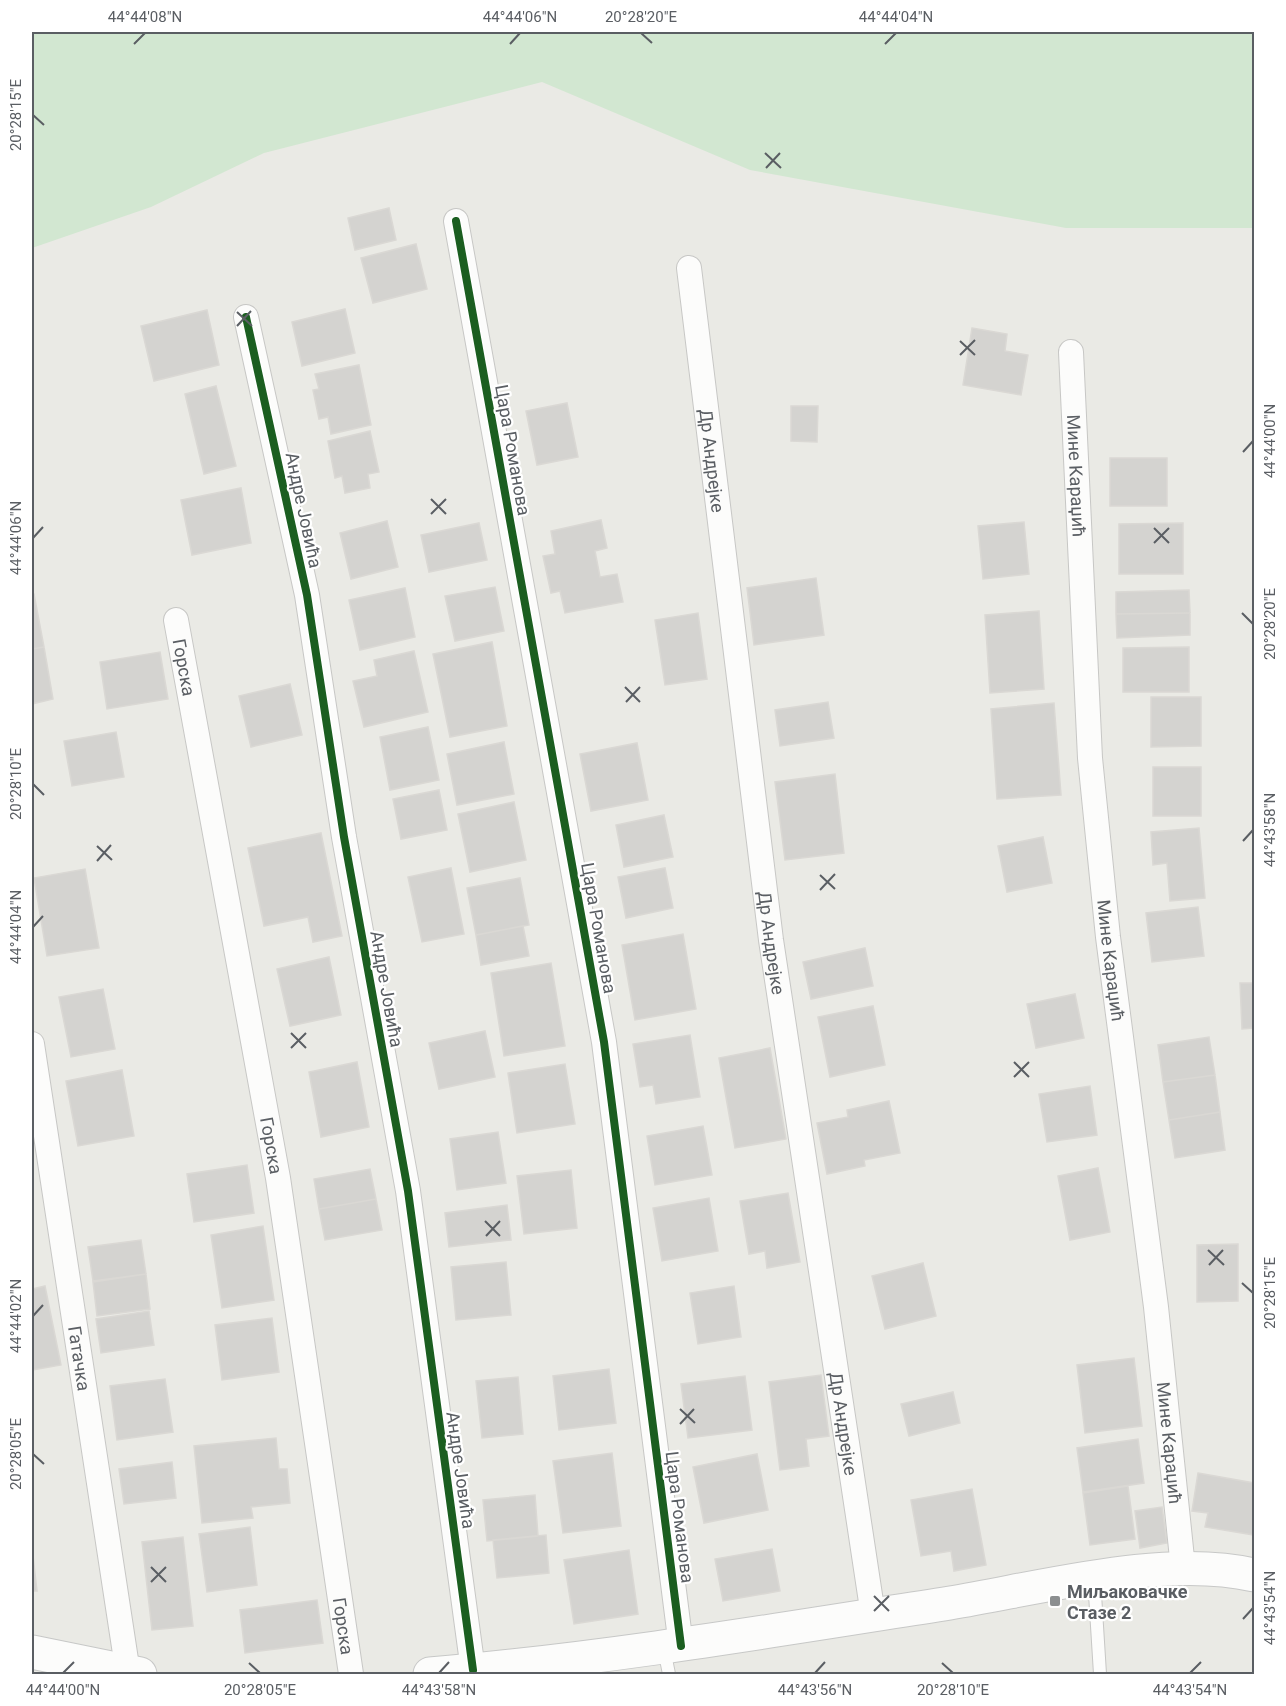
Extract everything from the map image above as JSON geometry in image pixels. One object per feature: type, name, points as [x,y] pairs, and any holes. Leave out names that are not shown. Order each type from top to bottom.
[{"type":"street","name":"Цара Романова","points":[[456,220],[604,1042],[671,1656]]},
{"type":"street","name":"Др Андрејке","points":[[689,268],[771,940],[873,1615]]},
{"type":"street","name":"Андре Јовића","points":[[246,317],[307,595],[344,837],[408,1191],[447,1673]]},
{"type":"street","name":"Мине Караџић","points":[[1071,352],[1090,758],[1108,937],[1156,1307],[1183,1568]]},
{"type":"street","name":"Горска","points":[[176,620],[278,1178],[351,1674]]},
{"type":"street","name":"Гатачка","points":[[32,1044],[134,1673]]},
{"type":"street","points":[[447,1673],[671,1656],[873,1615],[1094,1578],[1183,1568],[1220,1568],[1254,1575]]},
{"type":"street","points":[[34,1660],[134,1673]]},
{"type":"lane","points":[[1094,1578],[1100,1674]]},
{"type":"green space","points":[[32,32],[1254,32],[1254,228],[1066,228],[750,170],[542,82],[264,153],[151,207],[32,248]]},
{"type":"building","points":[[389,208],[396,240],[355,250],[348,218]]},
{"type":"building","points":[[416,244],[427,289],[373,303],[361,258]]},
{"type":"building","points":[[345,309],[355,353],[302,366],[292,322]]},
{"type":"building","points":[[207,310],[219,365],[154,381],[141,326]]},
{"type":"building","points":[[972,328],[1007,334],[1005,351],[1028,355],[1021,395],[963,385]]},
{"type":"building","points":[[359,365],[371,425],[331,434],[328,417],[319,419],[313,390],[319,389],[315,374]]},
{"type":"building","points":[[216,386],[236,466],[204,474],[185,394]]},
{"type":"building","points":[[567,403],[578,457],[537,465],[526,411]]},
{"type":"building","points":[[791,406],[818,406],[817,442],[791,441]]},
{"type":"building","points":[[370,431],[379,472],[368,474],[370,488],[345,493],[342,476],[335,478],[328,441]]},
{"type":"building","points":[[1110,458],[1167,458],[1167,506],[1110,506]]},
{"type":"building","points":[[241,488],[251,543],[192,555],[181,500]]},
{"type":"building","points":[[601,520],[607,548],[595,551],[600,577],[617,574],[623,602],[565,613],[560,591],[551,593],[543,556],[555,554],[551,531]]},
{"type":"building","points":[[387,521],[398,567],[351,579],[340,533]]},
{"type":"building","points":[[1024,522],[1029,574],[983,579],[978,526]]},
{"type":"building","points":[[479,523],[487,560],[429,572],[421,535]]},
{"type":"building","points":[[1183,523],[1183,574],[1119,574],[1119,524]]},
{"type":"building","points":[[816,578],[824,635],[754,645],[747,588]]},
{"type":"building","points":[[495,587],[504,631],[455,641],[445,596]]},
{"type":"building","points":[[405,588],[415,637],[360,650],[349,600]]},
{"type":"building","points":[[1189,590],[1190,613],[1116,614],[1116,592]]},
{"type":"building","points":[[32,594],[34,594],[44,647],[32,649]]},
{"type":"building","points":[[1039,611],[1044,689],[990,693],[985,615]]},
{"type":"building","points":[[698,613],[707,679],[665,685],[655,620]]},
{"type":"building","points":[[1190,613],[1190,635],[1117,638],[1116,614]]},
{"type":"building","points":[[492,642],[507,726],[450,737],[433,654]]},
{"type":"building","points":[[44,647],[53,699],[32,704],[32,649]]},
{"type":"building","points":[[1189,647],[1189,692],[1123,692],[1123,648]]},
{"type":"building","points":[[414,651],[428,712],[364,727],[353,681],[377,676],[374,660]]},
{"type":"building","points":[[160,652],[168,699],[107,709],[100,662]]},
{"type":"building","points":[[290,684],[302,735],[251,747],[239,696]]},
{"type":"building","points":[[1151,697],[1201,697],[1201,746],[1151,747]]},
{"type":"building","points":[[828,702],[834,738],[780,746],[775,710]]},
{"type":"building","points":[[1054,703],[1061,795],[997,799],[991,709]]},
{"type":"building","points":[[428,727],[439,780],[390,790],[380,737]]},
{"type":"building","points":[[116,732],[124,777],[72,786],[64,741]]},
{"type":"building","points":[[504,742],[514,794],[457,805],[447,754]]},
{"type":"building","points":[[637,743],[648,800],[591,811],[580,754]]},
{"type":"building","points":[[1153,767],[1201,767],[1201,816],[1153,816]]},
{"type":"building","points":[[835,774],[844,853],[785,860],[775,782]]},
{"type":"building","points":[[439,790],[447,830],[401,839],[393,799]]},
{"type":"building","points":[[514,802],[526,860],[470,872],[458,814]]},
{"type":"building","points":[[664,815],[673,857],[624,867],[616,825]]},
{"type":"building","points":[[1199,828],[1205,898],[1170,901],[1167,863],[1153,865],[1151,832]]},
{"type":"building","points":[[321,833],[342,936],[313,942],[308,917],[264,926],[248,848]]},
{"type":"building","points":[[1043,837],[1052,883],[1007,892],[998,846]]},
{"type":"building","points":[[451,868],[464,934],[422,942],[408,877]]},
{"type":"building","points":[[665,868],[673,908],[626,918],[618,877]]},
{"type":"building","points":[[85,869],[99,948],[47,956],[34,878]]},
{"type":"building","points":[[520,878],[529,925],[476,935],[467,888]]},
{"type":"building","points":[[1198,907],[1204,956],[1152,962],[1146,913]]},
{"type":"building","points":[[523,926],[529,956],[481,965],[476,935]]},
{"type":"building","points":[[683,934],[696,1009],[635,1020],[622,945]]},
{"type":"building","points":[[865,948],[873,986],[811,999],[803,962]]},
{"type":"building","points":[[329,957],[341,1015],[290,1026],[277,969]]},
{"type":"building","points":[[551,963],[565,1046],[504,1056],[491,973]]},
{"type":"building","points":[[1240,983],[1254,983],[1254,1028],[1242,1029]]},
{"type":"building","points":[[103,989],[115,1049],[71,1057],[59,997]]},
{"type":"building","points":[[1075,994],[1084,1038],[1036,1048],[1027,1004]]},
{"type":"building","points":[[873,1006],[885,1065],[830,1077],[818,1017]]},
{"type":"building","points":[[485,1031],[495,1077],[439,1089],[429,1043]]},
{"type":"building","points":[[690,1035],[700,1097],[656,1104],[653,1085],[640,1087],[633,1044]]},
{"type":"building","points":[[1209,1037],[1215,1075],[1163,1082],[1158,1045]]},
{"type":"building","points":[[770,1048],[786,1139],[735,1148],[719,1058]]},
{"type":"building","points":[[357,1062],[369,1127],[321,1137],[309,1072]]},
{"type":"building","points":[[565,1064],[575,1124],[517,1133],[508,1073]]},
{"type":"building","points":[[122,1070],[134,1136],[78,1146],[66,1081]]},
{"type":"building","points":[[1215,1075],[1220,1112],[1169,1120],[1163,1082]]},
{"type":"building","points":[[1090,1086],[1097,1135],[1047,1142],[1039,1094]]},
{"type":"building","points":[[889,1101],[900,1153],[864,1160],[865,1166],[827,1174],[817,1123],[848,1117],[847,1110]]},
{"type":"building","points":[[1220,1112],[1225,1150],[1175,1158],[1169,1120]]},
{"type":"building","points":[[703,1126],[712,1175],[655,1185],[647,1136]]},
{"type":"building","points":[[498,1132],[506,1183],[457,1190],[450,1139]]},
{"type":"building","points":[[247,1165],[254,1213],[194,1222],[187,1174]]},
{"type":"building","points":[[1098,1168],[1110,1232],[1070,1240],[1058,1176]]},
{"type":"building","points":[[370,1169],[376,1199],[319,1209],[314,1179]]},
{"type":"building","points":[[571,1170],[577,1228],[524,1234],[517,1176]]},
{"type":"building","points":[[788,1193],[800,1262],[767,1268],[765,1251],[749,1254],[740,1201]]},
{"type":"building","points":[[709,1198],[718,1251],[662,1261],[653,1208]]},
{"type":"building","points":[[376,1199],[382,1230],[325,1240],[319,1209]]},
{"type":"building","points":[[507,1205],[511,1240],[449,1247],[445,1213]]},
{"type":"building","points":[[263,1226],[274,1300],[222,1308],[211,1235]]},
{"type":"building","points":[[141,1240],[146,1274],[93,1281],[88,1247]]},
{"type":"building","points":[[1238,1244],[1238,1301],[1197,1302],[1197,1245]]},
{"type":"building","points":[[506,1262],[511,1315],[456,1320],[451,1267]]},
{"type":"building","points":[[923,1263],[936,1316],[885,1329],[872,1276]]},
{"type":"building","points":[[146,1274],[150,1309],[97,1316],[93,1282]]},
{"type":"building","points":[[45,1286],[61,1365],[32,1370],[32,1289]]},
{"type":"building","points":[[734,1286],[741,1337],[698,1344],[690,1293]]},
{"type":"building","points":[[149,1311],[154,1345],[101,1353],[96,1319]]},
{"type":"building","points":[[272,1318],[279,1372],[222,1380],[215,1325]]},
{"type":"building","points":[[1134,1358],[1142,1426],[1085,1433],[1077,1365]]},
{"type":"building","points":[[609,1369],[616,1423],[559,1430],[553,1376]]},
{"type":"building","points":[[821,1375],[829,1436],[806,1439],[809,1466],[780,1470],[769,1382]]},
{"type":"building","points":[[745,1376],[752,1430],[688,1438],[681,1384]]},
{"type":"building","points":[[518,1377],[523,1434],[482,1438],[476,1381]]},
{"type":"building","points":[[165,1379],[173,1432],[117,1440],[110,1386]]},
{"type":"building","points":[[953,1392],[960,1423],[909,1436],[901,1404]]},
{"type":"building","points":[[276,1438],[279,1469],[287,1469],[290,1503],[251,1507],[253,1518],[202,1523],[194,1446]]},
{"type":"building","points":[[1138,1439],[1144,1483],[1083,1492],[1077,1448]]},
{"type":"building","points":[[612,1453],[621,1526],[563,1533],[553,1461]]},
{"type":"building","points":[[757,1454],[768,1510],[704,1523],[693,1467]]},
{"type":"building","points":[[172,1462],[176,1498],[124,1504],[119,1469]]},
{"type":"building","points":[[1198,1473],[1254,1483],[1254,1535],[1205,1527],[1208,1513],[1192,1511]]},
{"type":"building","points":[[1128,1486],[1135,1539],[1090,1545],[1083,1493]]},
{"type":"building","points":[[972,1489],[986,1565],[954,1571],[951,1551],[921,1556],[911,1500]]},
{"type":"building","points":[[535,1495],[538,1536],[487,1541],[483,1500]]},
{"type":"building","points":[[1162,1507],[1167,1543],[1140,1548],[1135,1511]]},
{"type":"building","points":[[250,1527],[257,1585],[207,1592],[199,1534]]},
{"type":"building","points":[[546,1535],[549,1573],[497,1578],[493,1540]]},
{"type":"building","points":[[183,1537],[193,1626],[152,1630],[142,1542]]},
{"type":"building","points":[[32,1547],[37,1591],[32,1591]]},
{"type":"building","points":[[772,1549],[780,1591],[723,1601],[715,1559]]},
{"type":"building","points":[[629,1550],[638,1614],[574,1624],[564,1560]]},
{"type":"building","points":[[317,1600],[323,1643],[245,1653],[240,1610]]},
{"type":"cycle path","points":[[456,221],[604,1042],[681,1646]]},
{"type":"cycle path","points":[[246,317],[307,595],[344,837],[408,1191],[473,1670]]},
{"type":"place","name":"Миљаковачке Стазе 2","points":[[1055,1601]]}]
